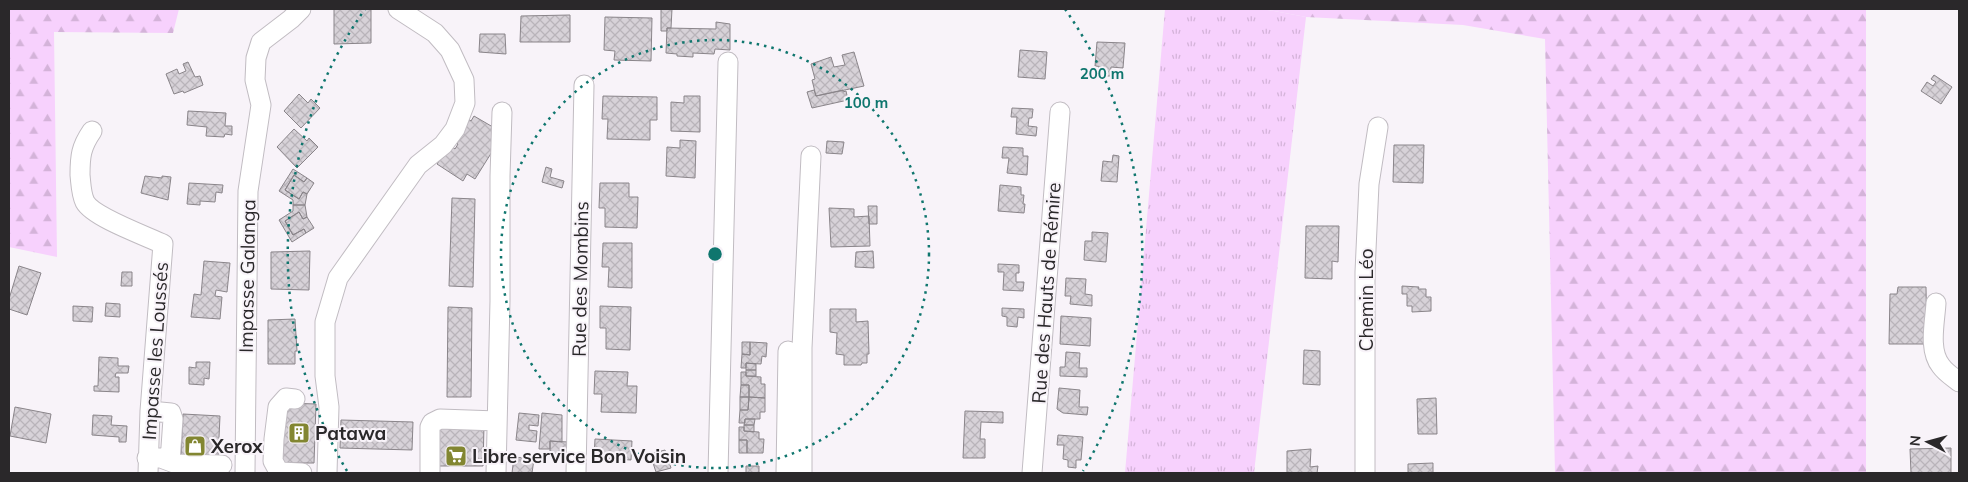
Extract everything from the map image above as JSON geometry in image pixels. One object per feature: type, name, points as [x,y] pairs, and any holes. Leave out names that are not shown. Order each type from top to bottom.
[{"type":"street","name":"Impasse Galanga","points":[[244,473],[248,191],[261,105],[255,80],[256,58],[261,42],[301,9]]},
{"type":"street","points":[[327,473],[329,407],[325,376],[325,322],[338,278],[418,164],[443,145],[455,129],[465,103],[464,80],[450,50],[435,33],[398,9]]},
{"type":"street","points":[[718,473],[728,62]]},
{"type":"street","name":"Rue des Mombins","points":[[576,473],[584,85]]},
{"type":"street","points":[[496,473],[502,112]]},
{"type":"street","name":"Rue des Hauts de Rémire","points":[[1032,473],[1060,112]]},
{"type":"street","name":"Chemin Léo","points":[[1365,473],[1365,272],[1369,184],[1378,126]]},
{"type":"street","name":"Impasse les Loussés","points":[[92,131],[83,145],[80,160],[81,186],[85,203],[98,214],[163,244],[147,466]]},
{"type":"street","points":[[802,473],[802,348],[811,156]]},
{"type":"street","points":[[1936,303],[1934,348],[1936,359],[1942,368],[1959,382]]},
{"type":"street","points":[[786,473],[788,351]]},
{"type":"street","points":[[296,399],[286,398],[278,408],[273,460],[279,472],[302,473]]},
{"type":"street","points":[[150,411],[171,413],[173,419],[170,461]]},
{"type":"street","points":[[430,473],[430,427],[432,423],[440,420],[497,421]]},
{"type":"street","points":[[245,438],[274,439]]},
{"type":"street","points":[[147,466],[170,461],[177,464],[222,466]]},
{"type":"green space","points":[[9,9],[179,9],[173,33],[54,32],[57,257],[9,247]]},
{"type":"green space","points":[[1165,9],[1263,9],[1306,17],[1254,473],[1125,473]]},
{"type":"green space","points":[[1263,9],[1866,9],[1866,473],[1555,473],[1545,39],[1463,25],[1306,17]]},
{"type":"building","points":[[334,9],[371,9],[371,43],[334,44]]},
{"type":"building","points":[[661,9],[672,9],[671,28],[667,28],[667,31],[661,31]]},
{"type":"building","points":[[570,15],[570,42],[520,42],[521,16]]},
{"type":"building","points":[[605,17],[652,18],[651,61],[614,60],[615,51],[604,50]]},
{"type":"building","points":[[716,22],[730,24],[730,50],[715,49],[714,54],[693,53],[693,57],[666,53],[667,28],[716,29]]},
{"type":"building","points":[[480,34],[505,34],[506,54],[479,52]]},
{"type":"building","points":[[1097,42],[1125,43],[1123,68],[1111,67],[1110,76],[1104,76],[1105,67],[1095,66]]},
{"type":"building","points":[[1020,50],[1047,52],[1045,79],[1018,77]]},
{"type":"building","points":[[854,52],[864,86],[816,96],[812,80],[815,79],[811,64],[831,57],[834,67],[845,65],[842,55]]},
{"type":"building","points":[[188,62],[195,77],[200,76],[203,85],[184,93],[183,91],[174,94],[166,74],[177,69],[179,74],[186,71],[183,64]]},
{"type":"building","points":[[1934,75],[1952,87],[1941,104],[1921,91],[1927,82],[1933,86],[1936,82],[1931,79]]},
{"type":"building","points":[[814,90],[816,96],[843,90],[843,92],[846,91],[848,100],[812,108],[807,92]]},
{"type":"building","points":[[299,94],[308,103],[311,99],[320,108],[301,128],[284,111]]},
{"type":"building","points":[[603,96],[657,97],[657,120],[650,120],[650,140],[607,139],[608,119],[602,119]]},
{"type":"building","points":[[684,96],[700,96],[700,132],[671,131],[671,102],[684,103]]},
{"type":"building","points":[[1012,108],[1033,109],[1032,118],[1029,118],[1028,126],[1037,127],[1036,136],[1016,134],[1017,117],[1011,117]]},
{"type":"building","points":[[188,111],[226,113],[225,126],[232,126],[232,135],[225,134],[224,137],[206,136],[207,127],[187,125]]},
{"type":"building","points":[[474,116],[498,130],[500,139],[475,179],[467,174],[463,181],[437,164],[451,146],[455,149],[458,144],[453,141],[467,118],[471,121]]},
{"type":"building","points":[[294,129],[307,141],[309,138],[318,147],[297,168],[277,147]]},
{"type":"building","points":[[680,140],[696,141],[695,178],[666,176],[667,147],[680,148]]},
{"type":"building","points":[[827,141],[844,142],[842,154],[826,153]]},
{"type":"building","points":[[1394,145],[1424,145],[1423,183],[1393,182]]},
{"type":"building","points":[[1003,147],[1023,148],[1023,156],[1028,156],[1027,175],[1007,173],[1009,158],[1002,158]]},
{"type":"building","points":[[1113,155],[1119,156],[1117,182],[1101,181],[1103,161],[1112,162]]},
{"type":"building","points":[[546,167],[552,169],[550,177],[564,181],[562,188],[542,182]]},
{"type":"building","points":[[293,169],[307,178],[304,182],[294,175],[285,190],[299,199],[303,192],[307,194],[305,205],[293,205],[293,200],[279,191]]},
{"type":"building","points":[[294,175],[304,182],[307,178],[314,183],[307,194],[303,192],[299,199],[285,190]]},
{"type":"building","points":[[145,176],[171,177],[168,200],[141,193]]},
{"type":"building","points":[[189,183],[223,185],[222,193],[216,192],[215,202],[200,201],[200,205],[187,204]]},
{"type":"building","points":[[600,183],[629,183],[629,197],[638,197],[637,228],[605,227],[605,208],[599,208]]},
{"type":"building","points":[[1000,185],[1021,187],[1021,195],[1024,195],[1024,213],[998,211]]},
{"type":"building","points":[[452,198],[475,199],[473,287],[449,286]]},
{"type":"building","points":[[293,205],[305,205],[307,217],[303,219],[299,212],[285,221],[293,235],[304,229],[306,233],[292,242],[279,220],[293,211]]},
{"type":"building","points":[[868,206],[877,206],[877,224],[869,224]]},
{"type":"building","points":[[829,208],[854,209],[854,217],[869,216],[870,246],[831,247]]},
{"type":"building","points":[[299,212],[303,219],[307,217],[314,228],[306,233],[304,229],[293,235],[285,221]]},
{"type":"building","points":[[1306,226],[1339,226],[1338,262],[1332,261],[1332,279],[1305,278]]},
{"type":"building","points":[[1092,232],[1108,233],[1106,262],[1084,260],[1085,241],[1092,241]]},
{"type":"building","points":[[603,243],[632,243],[632,288],[608,287],[609,267],[602,267]]},
{"type":"building","points":[[310,251],[309,290],[271,289],[271,252]]},
{"type":"building","points":[[873,251],[874,268],[855,267],[856,252]]},
{"type":"building","points":[[204,261],[230,263],[227,292],[216,290],[215,296],[222,297],[220,319],[191,317],[194,294],[201,295]]},
{"type":"building","points":[[998,264],[1019,265],[1019,273],[1016,273],[1016,282],[1024,282],[1023,291],[1003,290],[1004,272],[998,272]]},
{"type":"building","points":[[19,266],[41,273],[27,315],[9,309],[9,299]]},
{"type":"building","points":[[122,272],[132,272],[132,286],[121,286]]},
{"type":"building","points":[[1066,278],[1086,279],[1085,294],[1092,295],[1092,306],[1070,304],[1071,296],[1065,296]]},
{"type":"building","points":[[1402,286],[1426,289],[1426,297],[1431,297],[1431,311],[1412,312],[1412,306],[1407,306],[1407,294],[1402,294]]},
{"type":"building","points":[[1898,287],[1926,287],[1927,344],[1889,344],[1890,294],[1897,294]]},
{"type":"building","points":[[106,303],[120,304],[120,317],[105,316]]},
{"type":"building","points":[[73,306],[93,307],[92,322],[73,321]]},
{"type":"building","points":[[600,306],[631,307],[630,350],[606,349],[606,328],[600,328]]},
{"type":"building","points":[[448,307],[472,308],[471,397],[447,397]]},
{"type":"building","points":[[1002,308],[1024,309],[1024,318],[1018,317],[1017,327],[1007,326],[1007,317],[1002,316]]},
{"type":"building","points":[[830,309],[856,309],[856,322],[868,321],[869,354],[867,354],[867,363],[844,365],[844,355],[836,354],[837,333],[830,332]]},
{"type":"building","points":[[1061,316],[1091,318],[1090,346],[1060,344]]},
{"type":"building","points":[[295,319],[297,351],[295,351],[295,364],[268,364],[268,320]]},
{"type":"building","points":[[742,342],[750,342],[750,355],[742,354]]},
{"type":"building","points":[[750,342],[767,343],[766,357],[762,356],[761,364],[746,363],[746,368],[741,368],[742,354],[750,355]]},
{"type":"building","points":[[1304,350],[1320,351],[1320,385],[1303,384]]},
{"type":"building","points":[[1066,352],[1080,353],[1079,368],[1087,368],[1087,377],[1060,376],[1060,367],[1065,367]]},
{"type":"building","points":[[99,357],[118,358],[118,366],[129,366],[128,373],[116,373],[115,377],[119,377],[119,392],[94,391],[94,386],[98,386]]},
{"type":"building","points":[[196,362],[210,362],[209,379],[204,378],[204,385],[189,384],[189,367],[196,368]]},
{"type":"building","points":[[746,363],[756,364],[756,370],[746,370]]},
{"type":"building","points":[[746,370],[756,370],[756,376],[746,376]]},
{"type":"building","points":[[595,371],[628,372],[627,386],[637,386],[636,413],[601,412],[602,394],[594,394]]},
{"type":"building","points":[[741,372],[746,372],[746,376],[761,377],[761,384],[765,384],[765,398],[749,397],[749,385],[741,385]]},
{"type":"building","points":[[741,385],[749,385],[749,397],[740,397]]},
{"type":"building","points":[[1059,388],[1080,390],[1079,407],[1088,407],[1087,415],[1063,413],[1057,409]]},
{"type":"building","points":[[740,397],[749,397],[748,410],[740,410]]},
{"type":"building","points":[[749,397],[765,398],[765,412],[760,412],[760,419],[745,419],[745,423],[739,423],[740,410],[748,410]]},
{"type":"building","points":[[1436,398],[1437,434],[1418,434],[1417,399]]},
{"type":"building","name":"Patawa","points":[[285,403],[316,404],[314,463],[282,463]]},
{"type":"building","points":[[15,407],[51,414],[46,443],[10,436]]},
{"type":"building","points":[[965,411],[1003,412],[1003,423],[981,422],[980,439],[985,439],[985,458],[963,458]]},
{"type":"building","points":[[519,413],[539,415],[538,426],[529,425],[529,430],[537,431],[536,442],[516,440]]},
{"type":"building","points":[[542,413],[562,415],[562,442],[550,441],[550,449],[539,449]]},
{"type":"building","points":[[183,414],[220,416],[218,458],[181,456]]},
{"type":"building","points":[[93,415],[112,416],[111,425],[127,426],[126,442],[119,442],[119,437],[92,435]]},
{"type":"building","points":[[745,419],[755,419],[754,425],[744,425]]},
{"type":"building","points":[[341,420],[413,422],[412,450],[340,448]]},
{"type":"building","points":[[434,425],[484,425],[483,466],[434,466]]},
{"type":"building","points":[[744,425],[754,425],[754,432],[744,431]]},
{"type":"building","points":[[739,427],[744,427],[744,431],[759,432],[759,439],[764,439],[763,453],[747,453],[747,440],[739,440]]},
{"type":"building","points":[[1058,435],[1083,437],[1081,460],[1076,460],[1076,468],[1068,467],[1068,460],[1063,459],[1064,445],[1057,445]]},
{"type":"building","points":[[595,439],[632,441],[631,460],[594,458]]},
{"type":"building","points":[[739,440],[747,440],[747,453],[739,453]]},
{"type":"building","points":[[550,441],[568,442],[567,456],[550,456]]},
{"type":"building","points":[[1951,448],[1951,473],[1911,473],[1910,449]]},
{"type":"building","points":[[1311,449],[1310,467],[1318,466],[1317,473],[1287,473],[1287,451]]},
{"type":"building","points":[[665,450],[671,468],[656,472],[650,454]]},
{"type":"building","points":[[514,457],[534,459],[532,473],[512,473]]},
{"type":"building","points":[[1433,463],[1433,473],[1408,473],[1408,464]]},
{"type":"building","points":[[746,466],[759,466],[759,473],[746,473]]},
{"type":"place","name":"Patawa","points":[[299,433]]},
{"type":"place","name":"Xerox","points":[[195,446]]},
{"type":"place","name":"Libre service Bon Voisin","points":[[456,456]]}]
